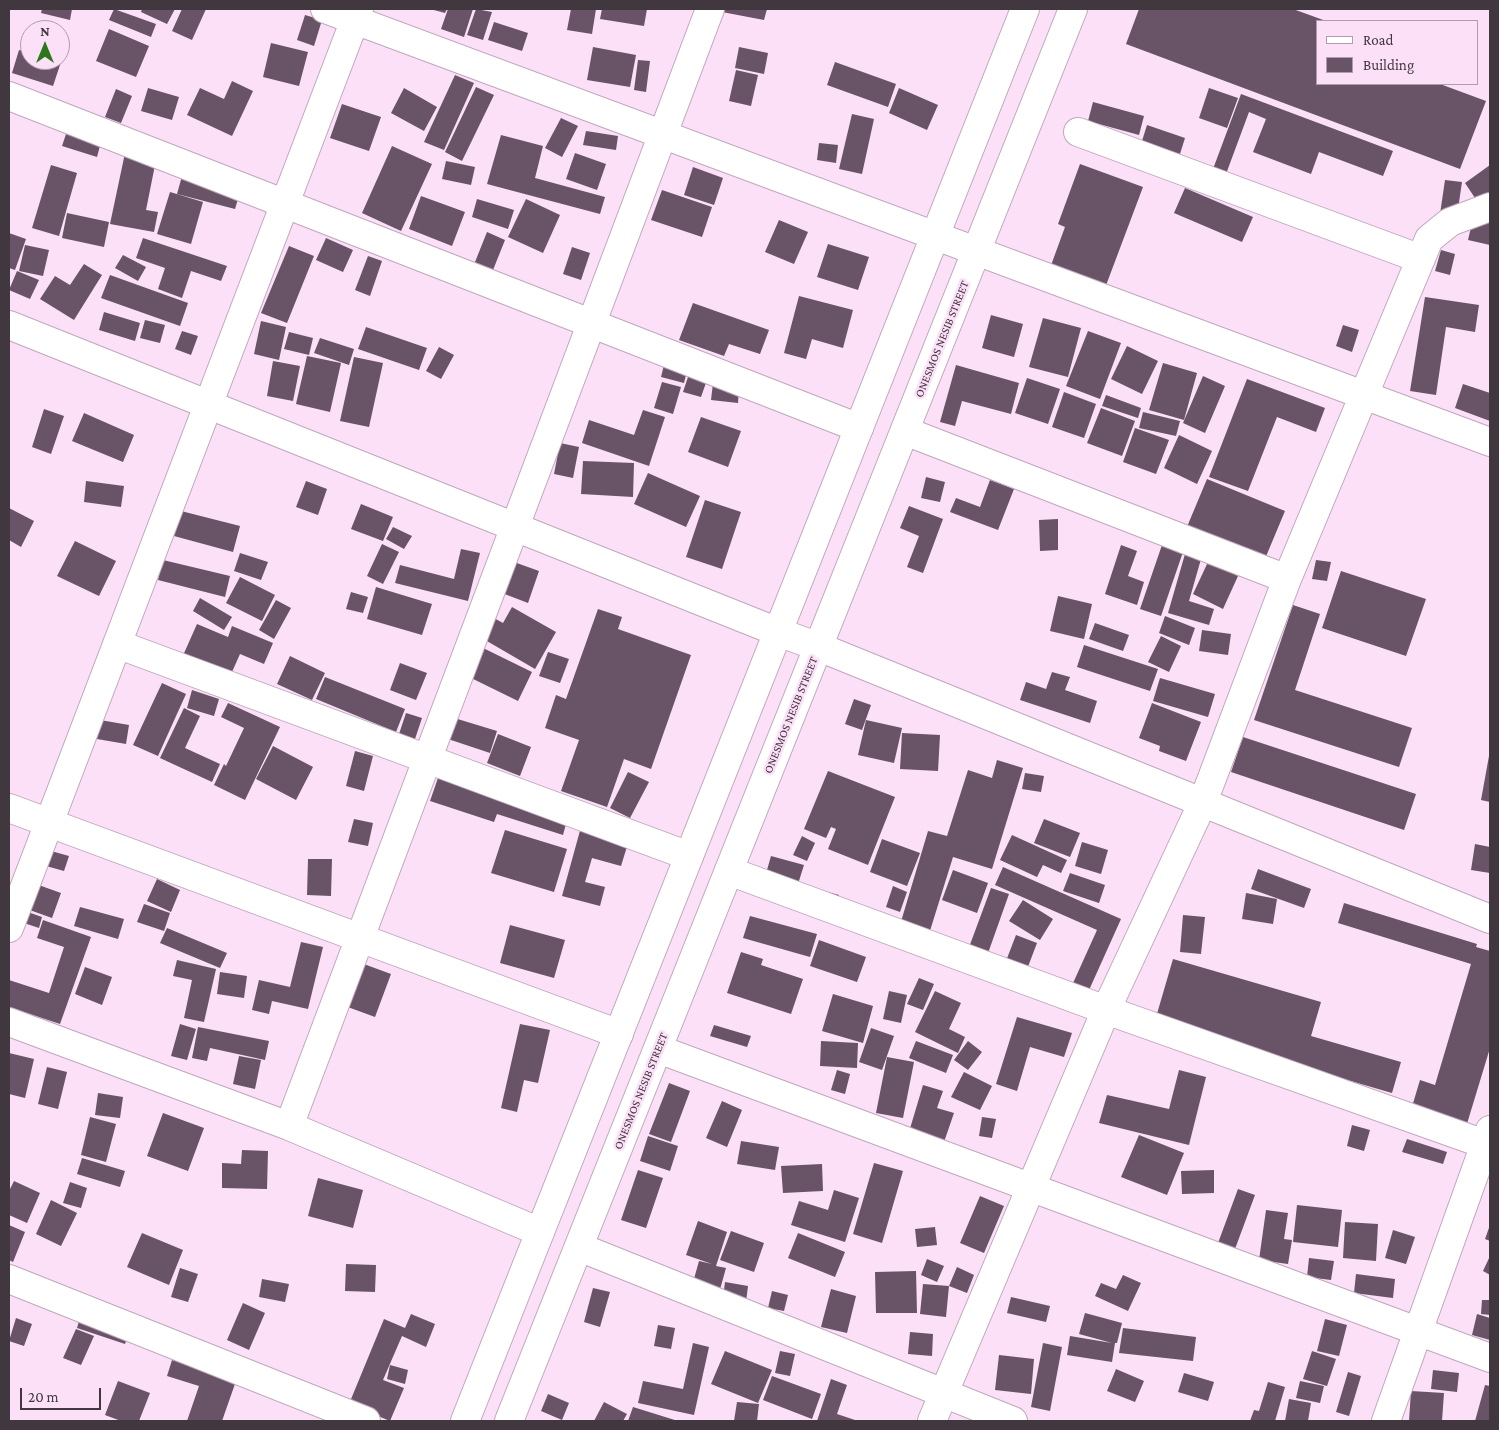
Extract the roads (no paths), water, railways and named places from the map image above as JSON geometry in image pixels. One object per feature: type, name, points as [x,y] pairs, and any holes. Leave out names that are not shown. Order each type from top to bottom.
[{"type":"street","points":[[325,9],[357,14],[663,134],[1490,442]]},
{"type":"street","points":[[290,1126],[710,9]]},
{"type":"street","points":[[465,1421],[1025,9]]},
{"type":"street","name":"ONESMOS NESIB STREET","points":[[509,1421],[1073,9]]},
{"type":"street","points":[[9,928],[357,14]]},
{"type":"street","points":[[9,96],[859,428]]},
{"type":"street","points":[[1078,132],[1421,258]]},
{"type":"street","points":[[932,1421],[1106,1010],[1203,802],[1287,579],[1429,239],[1450,222],[1490,207]]},
{"type":"street","points":[[9,325],[515,528],[819,647],[1490,919]]},
{"type":"street","points":[[905,431],[1287,579]]},
{"type":"street","points":[[117,644],[689,856]]},
{"type":"street","points":[[9,808],[619,1034]]},
{"type":"street","points":[[729,871],[1106,1010],[1489,1140],[1386,1421]]},
{"type":"street","points":[[9,1022],[290,1126],[540,1232]]},
{"type":"street","points":[[658,1049],[1490,1358]]},
{"type":"street","points":[[579,1247],[1012,1421]]},
{"type":"street","points":[[9,1279],[366,1421]]}]
